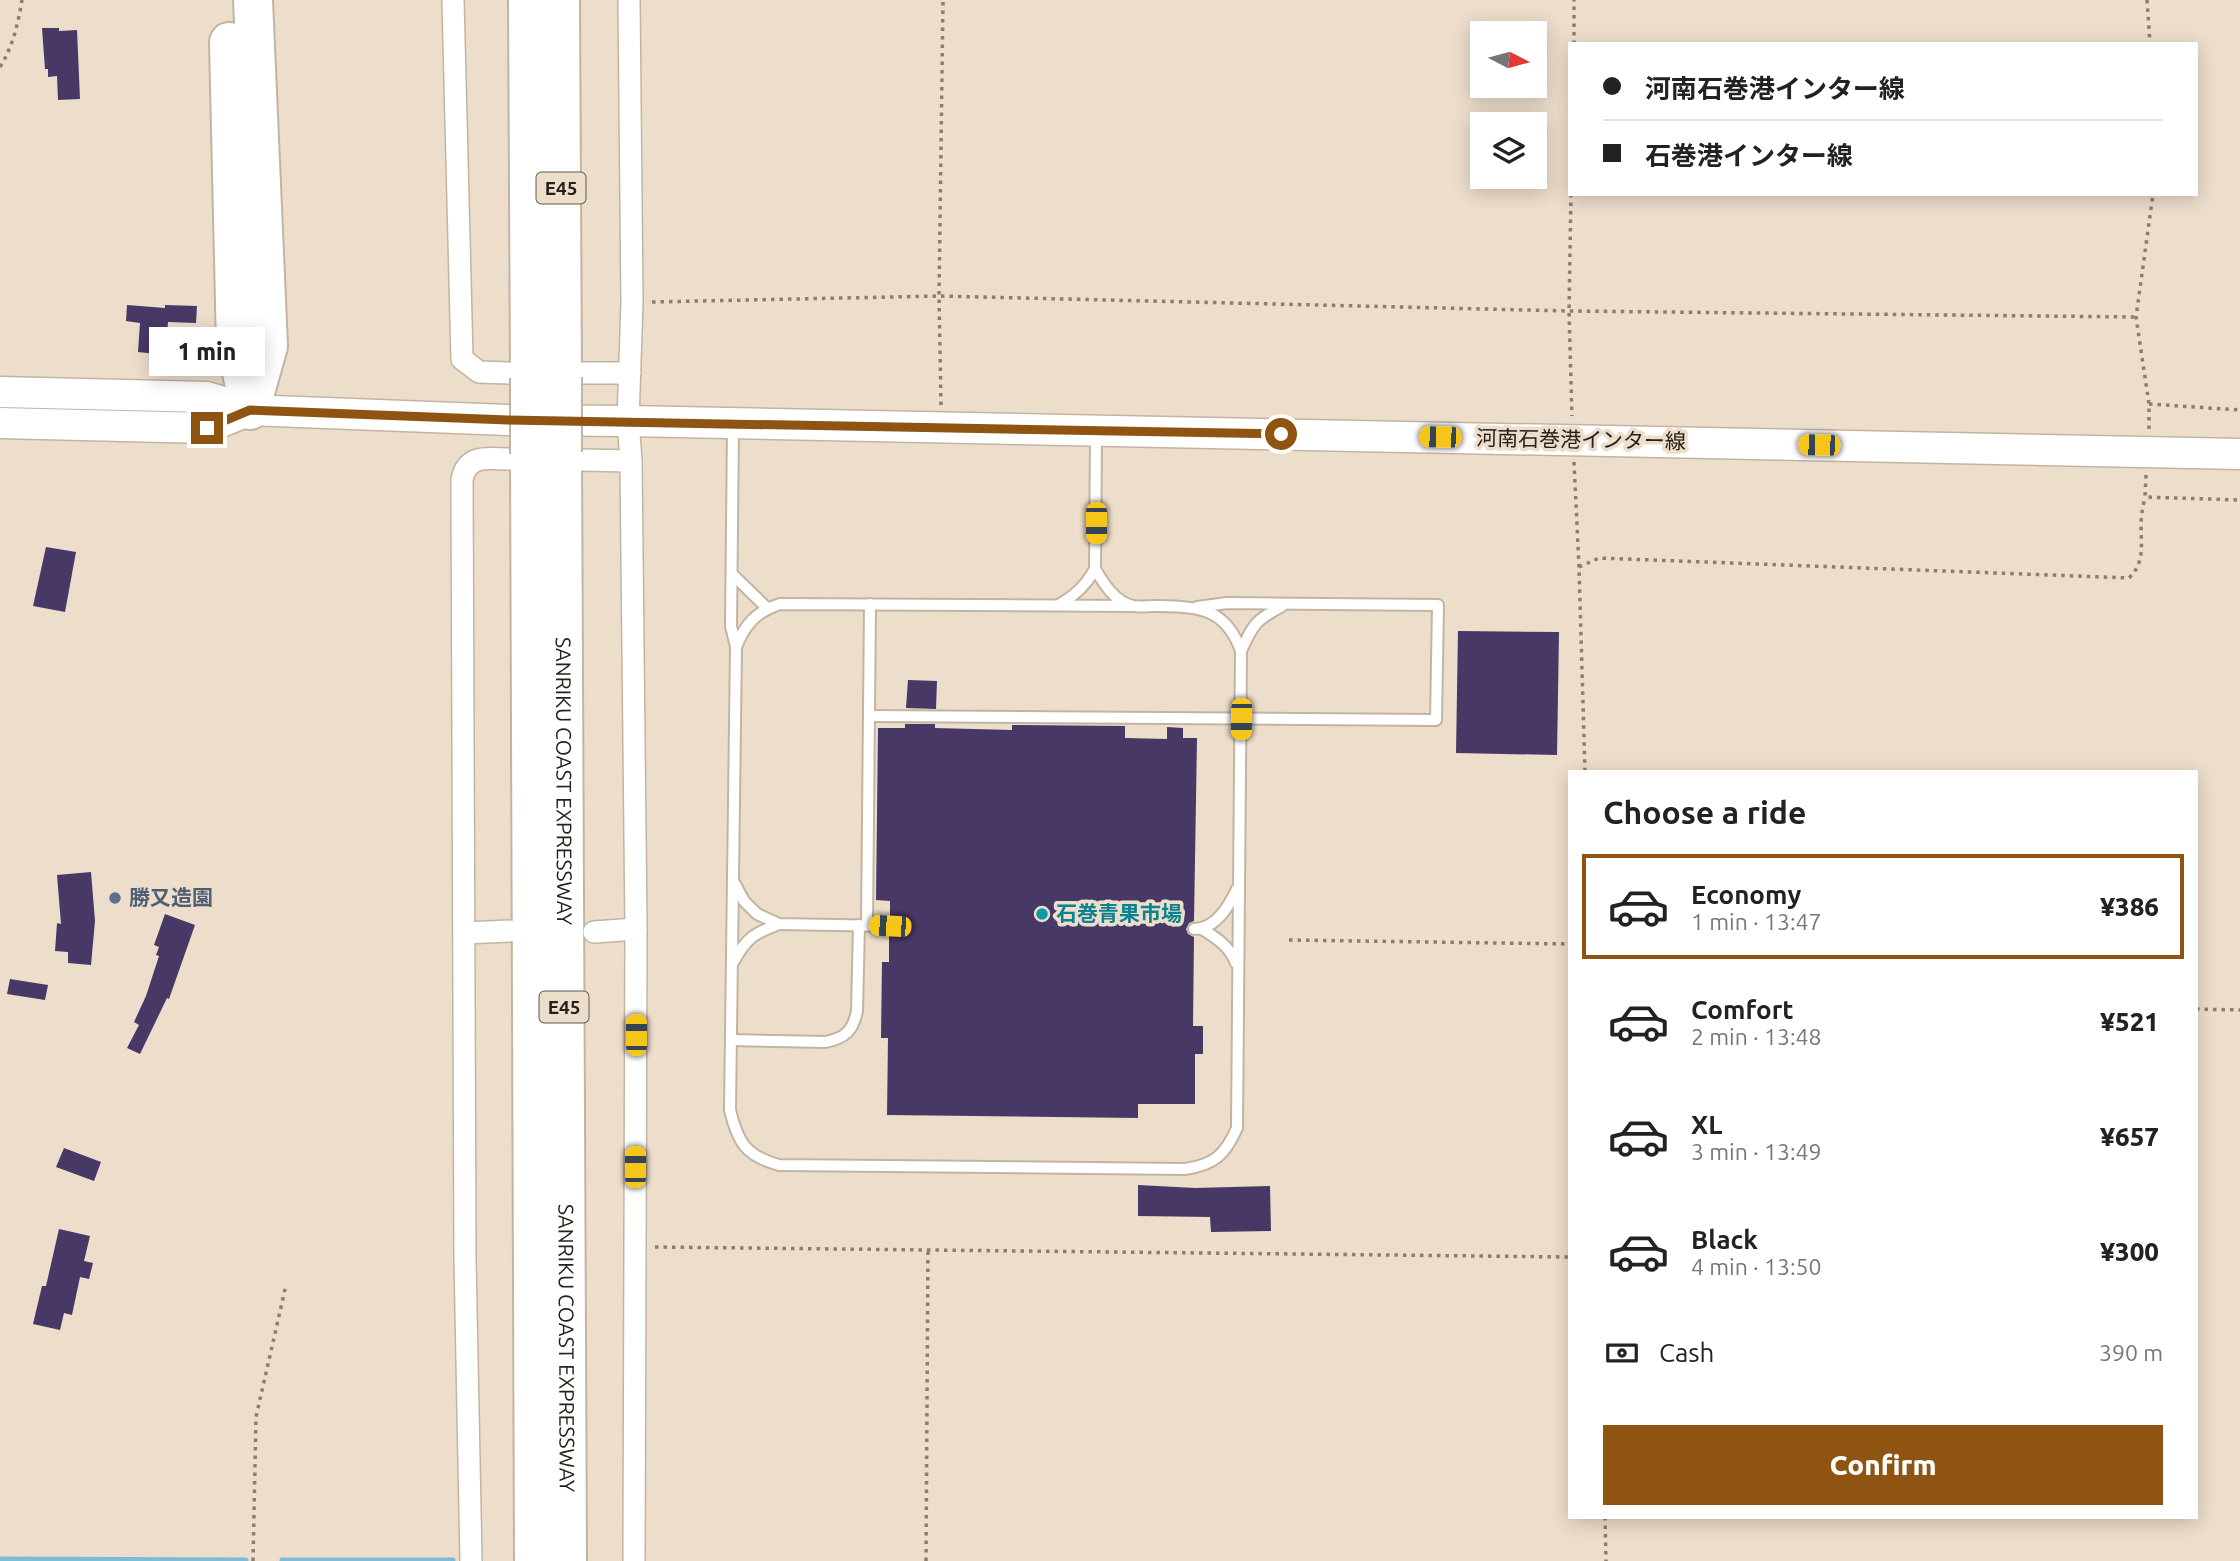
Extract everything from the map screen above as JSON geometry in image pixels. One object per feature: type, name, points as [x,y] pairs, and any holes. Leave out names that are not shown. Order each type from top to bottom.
[{"type":"highway","points":[[228,0],[236,346],[250,410]]},
{"type":"highway","points":[[250,410],[268,346],[253,0]]},
{"type":"highway","points":[[515,0],[530,238]]},
{"type":"highway","name":"SANRIKU COAST EXPRESSWAY","points":[[528,0],[530,238],[546,375]]},
{"type":"highway","name":"SANRIKU COAST EXPRESSWAY","points":[[534,1561],[546,375],[560,0]]},
{"type":"highway","name":"SANRIKU COAST EXPRESSWAY","points":[[546,456],[567,1561]]},
{"type":"main road","points":[[0,392],[207,397],[250,410]]},
{"type":"main road","points":[[0,423],[207,428],[250,410]]},
{"type":"main road","name":"河南石巻港インター線","points":[[250,410],[508,420],[2240,454]]},
{"type":"street","points":[[453,0],[462,359],[479,372],[546,375],[630,373]]},
{"type":"street","points":[[629,0],[632,302],[628,421],[631,461],[636,929],[634,1561]]},
{"type":"street","points":[[471,1561],[465,1259],[462,479],[464,468],[483,459],[546,456],[631,461]]},
{"type":"street","points":[[594,932],[636,929]]},
{"type":"street","points":[[465,933],[510,932]]},
{"type":"lane","points":[[733,423],[732,626],[736,647],[730,1110],[735,1130],[745,1148],[760,1160],[779,1165],[1185,1169],[1202,1167],[1217,1158],[1230,1143],[1237,1128],[1241,651],[1235,634],[1218,616],[1194,607]]},
{"type":"lane","points":[[1058,606],[1074,597],[1095,569],[1096,431]]},
{"type":"lane","points":[[1095,569],[1115,597],[1132,606]]},
{"type":"lane","points":[[732,574],[767,608]]},
{"type":"lane","points":[[736,647],[743,630],[753,617],[780,604],[1194,607],[1227,603],[1438,605],[1436,720],[869,716]]},
{"type":"lane","points":[[731,1040],[825,1042],[837,1040],[855,1023],[863,925],[870,604]]},
{"type":"lane","points":[[1241,651],[1251,629],[1261,617],[1284,605]]},
{"type":"lane","points":[[734,882],[744,901],[757,914],[779,924]]},
{"type":"lane","points":[[1238,968],[1231,950],[1220,940],[1198,929],[1219,918],[1230,905],[1239,887]]},
{"type":"lane","points":[[732,963],[742,945],[757,932],[779,924],[890,926]]},
{"type":"path","points":[[0,67],[9,53],[22,0]]},
{"type":"path","points":[[941,428],[939,296],[943,0]]},
{"type":"path","points":[[1574,0],[1574,42]]},
{"type":"path","points":[[2147,0],[2150,42]]},
{"type":"path","points":[[1571,196],[1569,311],[1572,440],[1585,770]]},
{"type":"path","points":[[1579,567],[1599,558],[2129,578],[2137,570],[2141,560],[2141,521],[2148,452],[2150,404],[2136,317],[2153,196]]},
{"type":"path","points":[[632,302],[939,296],[1569,311],[2136,317]]},
{"type":"path","points":[[2150,404],[2240,410]]},
{"type":"path","points":[[2145,497],[2240,500]]},
{"type":"path","points":[[1289,940],[1568,944]]},
{"type":"path","points":[[2198,1009],[2240,1010]]},
{"type":"path","points":[[634,1247],[1568,1257]]},
{"type":"path","points":[[926,1561],[928,1249]]},
{"type":"path","points":[[253,1561],[256,1417],[286,1285]]},
{"type":"path","points":[[1605,1519],[1606,1561]]},
{"type":"building","points":[[42,28],[77,30],[80,99],[58,100],[57,76],[48,77],[48,69],[45,69]]},
{"type":"building","points":[[127,305],[165,308],[165,305],[197,306],[196,323],[168,322],[165,355],[138,352],[140,323],[126,321]]},
{"type":"building","points":[[46,547],[76,552],[65,612],[33,606]]},
{"type":"building","points":[[1458,631],[1559,632],[1557,755],[1456,753]]},
{"type":"building","points":[[908,680],[937,681],[936,709],[906,708]]},
{"type":"building","name":"石巻青果市場","points":[[905,724],[935,724],[935,728],[1012,730],[1012,725],[1125,726],[1125,738],[1167,739],[1167,727],[1183,728],[1183,738],[1197,738],[1194,921],[1189,923],[1186,929],[1188,934],[1194,937],[1193,1026],[1203,1026],[1203,1054],[1195,1054],[1195,1104],[1138,1104],[1138,1118],[887,1115],[888,1038],[881,1038],[882,962],[889,962],[889,934],[896,931],[898,925],[890,918],[890,901],[876,900],[878,728],[905,728]]},
{"type":"building","points":[[91,872],[95,921],[91,965],[68,963],[68,952],[55,951],[57,923],[61,924],[57,875]]},
{"type":"building","points":[[165,914],[195,925],[169,999],[167,998],[140,1054],[127,1048],[139,1025],[134,1022],[159,956],[156,955],[159,947],[154,945]]},
{"type":"building","points":[[10,979],[48,985],[45,1000],[7,994]]},
{"type":"building","points":[[64,1148],[101,1162],[94,1181],[56,1167]]},
{"type":"building","points":[[1138,1185],[1195,1188],[1270,1186],[1271,1231],[1211,1232],[1210,1217],[1138,1216]]},
{"type":"building","points":[[59,1229],[90,1236],[84,1261],[93,1263],[89,1279],[80,1277],[72,1315],[64,1313],[60,1330],[33,1324],[42,1286],[46,1286]]},
{"type":"waterway","points":[[0,1559],[246,1560]]},
{"type":"waterway","points":[[282,1560],[453,1560]]},
{"type":"place","name":"勝又造園","points":[[115,898]]},
{"type":"place","name":"石巻青果市場","points":[[1042,914]]},
{"type":"route","points":[[207,428],[250,410],[508,420],[1281,434]]}]
